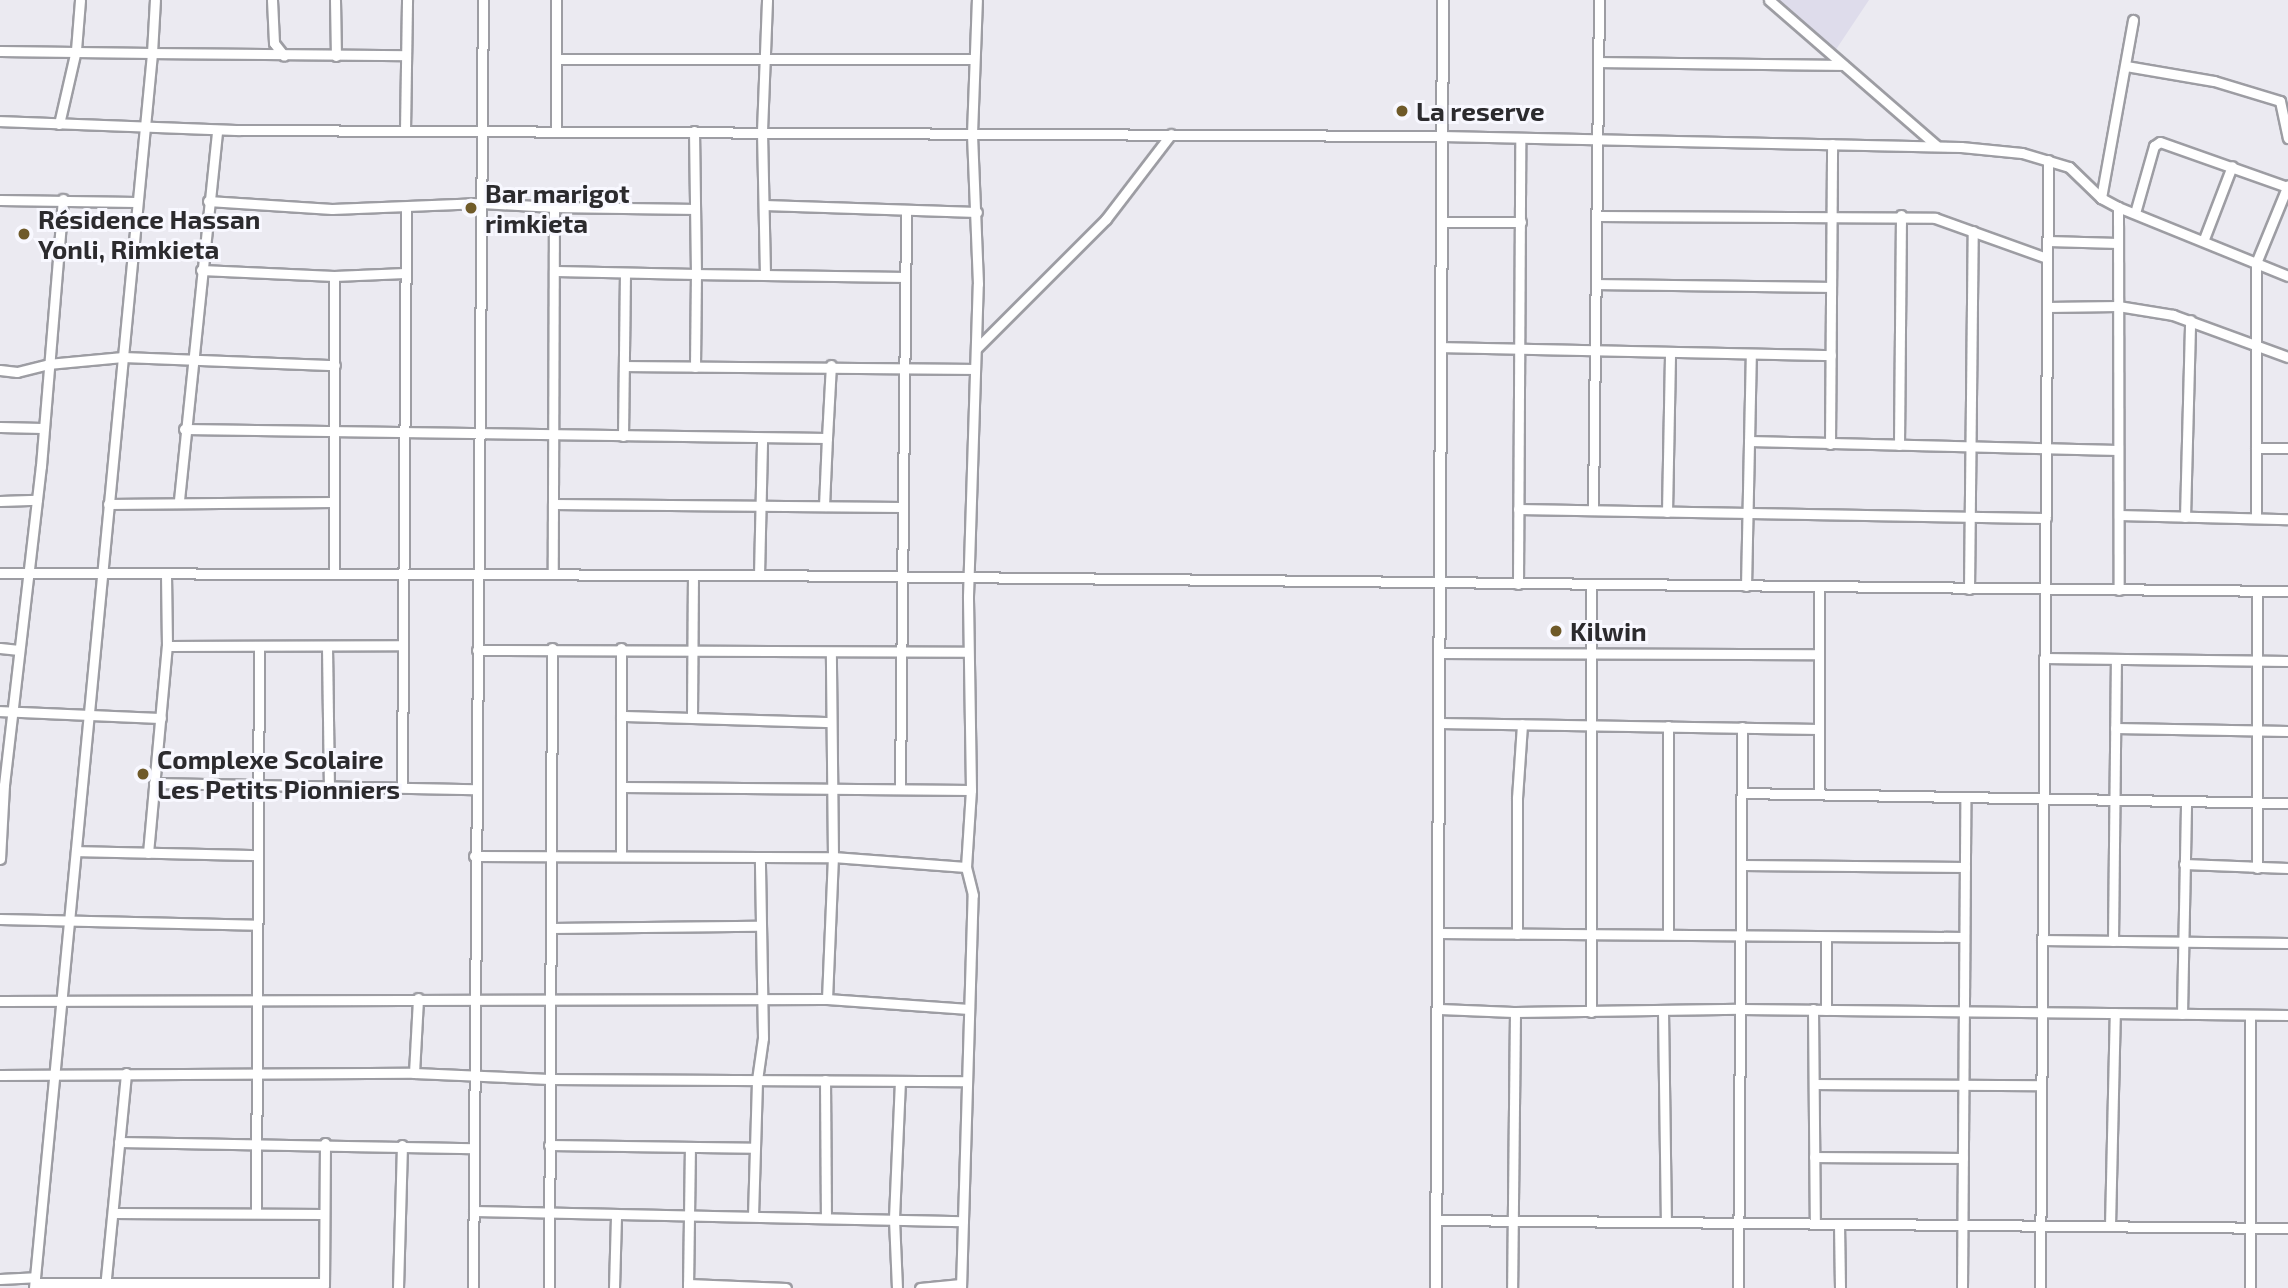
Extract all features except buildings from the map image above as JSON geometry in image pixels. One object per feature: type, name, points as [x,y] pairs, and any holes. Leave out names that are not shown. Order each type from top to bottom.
[{"type":"street","points":[[59,124],[75,50],[80,0]]},
{"type":"street","points":[[35,1283],[136,202],[146,129],[155,0]]},
{"type":"street","points":[[272,0],[274,43],[284,56]]},
{"type":"street","points":[[335,0],[336,56]]},
{"type":"street","points":[[405,130],[407,0]]},
{"type":"street","points":[[473,1288],[474,856],[484,0]]},
{"type":"street","points":[[556,0],[556,130]]},
{"type":"street","points":[[765,275],[762,131],[767,0]]},
{"type":"street","points":[[920,1288],[961,1286],[973,895],[966,867],[971,790],[968,652],[976,348],[977,212],[972,134],[977,0]]},
{"type":"street","points":[[1436,1288],[1443,0]]},
{"type":"street","points":[[1593,510],[1599,0]]},
{"type":"street","points":[[1769,0],[1936,145]]},
{"type":"street","points":[[2101,198],[2133,20]]},
{"type":"street","points":[[0,51],[75,50],[284,56],[406,55]]},
{"type":"street","points":[[556,59],[973,59]]},
{"type":"street","points":[[1599,62],[1843,65]]},
{"type":"street","points":[[2126,66],[2214,82],[2280,101],[2288,138]]},
{"type":"street","points":[[0,121],[216,130],[1441,136],[1598,141],[1936,145],[2022,153],[2069,167],[2101,198],[2118,207],[2204,239],[2288,276]]},
{"type":"street","points":[[179,500],[216,130]]},
{"type":"street","points":[[694,131],[695,367]]},
{"type":"street","points":[[976,348],[1106,219],[1171,134]]},
{"type":"street","points":[[1518,584],[1520,138]]},
{"type":"street","points":[[2135,213],[2157,142],[2232,166],[2287,190],[2256,264],[2256,518]]},
{"type":"street","points":[[1830,444],[1832,144]]},
{"type":"street","points":[[2040,1288],[2048,160]]},
{"type":"street","points":[[2204,239],[2232,166]]},
{"type":"street","points":[[0,201],[63,199],[136,202]]},
{"type":"street","points":[[0,859],[2,785],[30,573],[63,199]]},
{"type":"street","points":[[208,201],[406,208],[481,203],[693,209]]},
{"type":"street","points":[[764,205],[906,212],[977,212]]},
{"type":"street","points":[[553,574],[556,271],[554,207]]},
{"type":"street","points":[[2118,207],[2119,590]]},
{"type":"street","points":[[402,786],[406,208]]},
{"type":"street","points":[[900,789],[900,653],[904,578],[902,276],[906,212]]},
{"type":"street","points":[[1597,216],[1901,215],[1935,218],[2047,258]]},
{"type":"street","points":[[1899,445],[1901,215]]},
{"type":"street","points":[[1441,222],[1521,222]]},
{"type":"street","points":[[1969,589],[1972,519],[1970,445],[1973,231]]},
{"type":"street","points":[[2048,241],[2118,243]]},
{"type":"street","points":[[201,270],[334,276],[405,273]]},
{"type":"street","points":[[556,271],[625,275],[902,276]]},
{"type":"street","points":[[622,436],[625,275]]},
{"type":"street","points":[[334,276],[334,574]]},
{"type":"street","points":[[1596,284],[1832,287]]},
{"type":"street","points":[[2047,307],[2118,306],[2190,320],[2288,357]]},
{"type":"street","points":[[2185,517],[2190,320]]},
{"type":"street","points":[[1441,347],[1831,355]]},
{"type":"street","points":[[1667,512],[1670,352]]},
{"type":"street","points":[[1746,586],[1751,354]]},
{"type":"street","points":[[0,370],[17,372],[48,363],[123,357],[335,365]]},
{"type":"street","points":[[824,506],[831,365]]},
{"type":"street","points":[[625,366],[904,365],[974,369]]},
{"type":"street","points":[[0,427],[42,428]]},
{"type":"street","points":[[184,429],[334,434],[827,438]]},
{"type":"street","points":[[760,575],[762,438]]},
{"type":"street","points":[[1749,441],[2118,450]]},
{"type":"street","points":[[2256,448],[2288,448]]},
{"type":"street","points":[[0,500],[37,500]]},
{"type":"street","points":[[108,504],[179,500],[333,502]]},
{"type":"street","points":[[553,504],[902,507]]},
{"type":"street","points":[[1518,509],[1972,519],[2046,518]]},
{"type":"street","points":[[2119,515],[2288,519]]},
{"type":"street","points":[[0,573],[403,576],[553,574],[693,577],[760,575],[2288,591]]},
{"type":"street","points":[[148,853],[167,646],[166,573]]},
{"type":"street","points":[[692,716],[693,577]]},
{"type":"street","points":[[1591,585],[1591,1012]]},
{"type":"street","points":[[1818,793],[1819,587]]},
{"type":"street","points":[[2257,591],[2257,868]]},
{"type":"street","points":[[167,646],[259,649],[401,645]]},
{"type":"street","points":[[327,647],[329,785]]},
{"type":"street","points":[[0,648],[19,650]]},
{"type":"street","points":[[477,650],[621,648],[968,652]]},
{"type":"street","points":[[621,648],[621,853]]},
{"type":"street","points":[[256,1213],[259,1142],[256,999],[259,649]]},
{"type":"street","points":[[549,1288],[552,649]]},
{"type":"street","points":[[827,999],[833,857],[830,788],[831,652]]},
{"type":"street","points":[[1439,653],[1819,654]]},
{"type":"street","points":[[2044,658],[2288,661]]},
{"type":"street","points":[[2113,941],[2116,660]]},
{"type":"street","points":[[0,711],[161,718]]},
{"type":"street","points":[[621,716],[830,722]]},
{"type":"street","points":[[1439,723],[1819,729]]},
{"type":"street","points":[[1517,934],[1522,724]]},
{"type":"street","points":[[1668,726],[1668,934]]},
{"type":"street","points":[[1738,1288],[1742,727]]},
{"type":"street","points":[[2115,728],[2288,731]]},
{"type":"street","points":[[154,783],[475,789]]},
{"type":"street","points":[[621,787],[971,790]]},
{"type":"street","points":[[1742,793],[2288,803]]},
{"type":"street","points":[[1962,1288],[1965,797]]},
{"type":"street","points":[[2182,1014],[2186,801]]},
{"type":"street","points":[[76,852],[257,855]]},
{"type":"street","points":[[474,856],[552,857],[621,853],[760,858],[833,857],[966,867]]},
{"type":"street","points":[[753,1216],[757,1080],[762,1038],[758,926],[760,858]]},
{"type":"street","points":[[2184,864],[2288,868]]},
{"type":"street","points":[[1743,865],[1965,867]]},
{"type":"street","points":[[0,919],[257,925]]},
{"type":"street","points":[[551,928],[758,926]]},
{"type":"street","points":[[1438,933],[1964,937]]},
{"type":"street","points":[[1826,937],[1826,1010]]},
{"type":"street","points":[[2042,940],[2288,943]]},
{"type":"street","points":[[0,1001],[62,1003],[418,998],[549,1001],[827,999],[970,1009]]},
{"type":"street","points":[[414,1073],[418,998]]},
{"type":"street","points":[[1438,1009],[1515,1012],[1813,1009],[2288,1015]]},
{"type":"street","points":[[1813,1009],[1815,1224]]},
{"type":"street","points":[[1663,1011],[1666,1222]]},
{"type":"street","points":[[1512,1288],[1515,1012]]},
{"type":"street","points":[[2110,1226],[2115,1013]]},
{"type":"street","points":[[2250,1015],[2250,1288]]},
{"type":"street","points":[[0,1075],[55,1072],[259,1072],[414,1073],[549,1079],[967,1081]]},
{"type":"street","points":[[106,1285],[126,1073]]},
{"type":"street","points":[[825,1080],[826,1217]]},
{"type":"street","points":[[897,1288],[894,1218],[900,1081]]},
{"type":"street","points":[[1814,1084],[2041,1085]]},
{"type":"street","points":[[119,1142],[325,1143],[474,1148]]},
{"type":"street","points":[[0,1279],[106,1285],[324,1286],[325,1143]]},
{"type":"street","points":[[398,1288],[402,1145]]},
{"type":"street","points":[[549,1145],[754,1148]]},
{"type":"street","points":[[690,1148],[688,1286],[786,1288]]},
{"type":"street","points":[[1814,1157],[1963,1158]]},
{"type":"street","points":[[474,1211],[963,1221]]},
{"type":"street","points":[[113,1213],[324,1214]]},
{"type":"street","points":[[614,1288],[616,1216]]},
{"type":"street","points":[[1437,1220],[2288,1228]]},
{"type":"street","points":[[1839,1224],[1840,1288]]},
{"type":"shaded area","points":[[1779,0],[1869,0],[1835,51]]},
{"type":"place","name":"La reserve","points":[[1402,111]]},
{"type":"place","name":"Bar marigot rimkieta","points":[[471,208]]},
{"type":"place","name":"Résidence Hassan Yonli, Rimkieta","points":[[24,234]]},
{"type":"place","name":"Kilwin","points":[[1556,631]]},
{"type":"place","name":"Complexe Scolaire Les Petits Pionniers","points":[[143,774]]}]
